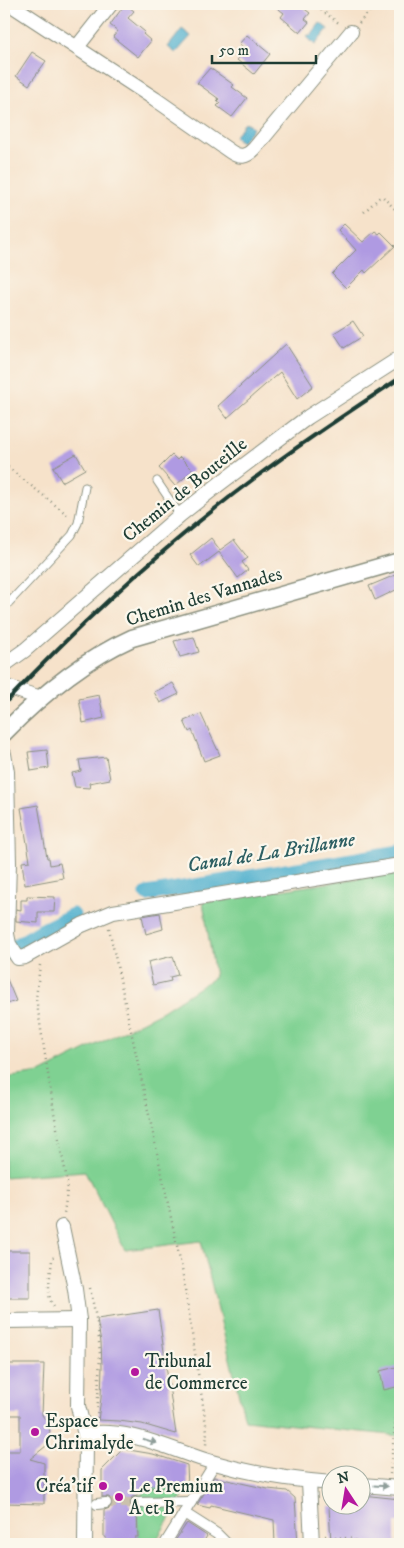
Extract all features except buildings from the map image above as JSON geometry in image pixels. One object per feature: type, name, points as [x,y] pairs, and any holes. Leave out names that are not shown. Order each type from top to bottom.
[{"type":"street","points":[[10,4],[230,152],[241,156],[249,154],[254,149],[351,32]]},
{"type":"street","points":[[77,48],[111,4]]},
{"type":"street","name":"Chemin de Bouteille","points":[[4,665],[25,650],[180,515],[308,417],[400,358]]},
{"type":"street","name":"Chemin des Vannades","points":[[4,733],[41,698],[98,655],[132,638],[400,561]]},
{"type":"street","points":[[4,686],[41,698]]},
{"type":"street","points":[[4,754],[7,781],[9,863],[7,926],[11,949],[18,958],[22,958],[106,914],[400,865]]},
{"type":"street","points":[[62,1227],[75,1289],[74,1320],[78,1406],[79,1415],[86,1434],[84,1544]]},
{"type":"street","points":[[4,1321],[74,1320]]},
{"type":"street","points":[[86,1434],[109,1431],[130,1435],[215,1463],[275,1477],[322,1482]]},
{"type":"street","points":[[165,1544],[215,1463]]},
{"type":"street","points":[[309,1481],[312,1544]]},
{"type":"street","points":[[372,1486],[395,1487]]},
{"type":"street","points":[[136,1503],[190,1502]]},
{"type":"street","points":[[184,1513],[217,1534],[227,1544]]},
{"type":"lane","points":[[157,481],[180,515]]},
{"type":"lane","points":[[4,608],[65,545],[72,535],[78,523],[85,487]]},
{"type":"path","points":[[313,4],[351,32],[376,4]]},
{"type":"path","points":[[364,212],[379,198],[383,197],[400,214]]},
{"type":"path","points":[[4,464],[78,523]]},
{"type":"path","points":[[106,914],[182,1269],[207,1431],[205,1448],[199,1458]]},
{"type":"path","points":[[35,951],[40,964],[36,998],[55,1118],[68,1185],[62,1227]]},
{"type":"path","points":[[58,1257],[52,1258],[49,1288],[51,1304],[74,1320]]},
{"type":"path","points":[[89,1287],[98,1328],[100,1355],[97,1420],[99,1423],[110,1424],[109,1431]]},
{"type":"path","points":[[395,1487],[397,1406]]},
{"type":"path","points":[[338,1537],[354,1539],[356,1544]]},
{"type":"green space","points":[[400,872],[400,1436],[245,1420],[201,1241],[125,1250],[85,1171],[4,1177],[4,1078],[40,1073],[163,1011],[215,977],[203,902]]},
{"type":"green space","points":[[143,1488],[188,1488],[154,1544],[135,1544],[135,1537],[138,1537],[136,1499],[137,1495],[143,1495]]},
{"type":"water","points":[[320,23],[328,29],[315,45],[307,37],[311,35]]},
{"type":"water","points":[[182,29],[191,36],[176,53],[168,47]]},
{"type":"water","points":[[245,123],[253,128],[242,142],[234,137]]},
{"type":"waterway","name":"Canal de La Brillanne","points":[[147,894],[400,852]]},
{"type":"waterway","name":"Canal de La Brillanne","points":[[4,953],[73,915]]},
{"type":"tunnel","points":[[106,1503],[136,1503]]},
{"type":"railway","points":[[4,704],[101,607],[205,517],[293,450],[400,378]]},
{"type":"place","name":"Tribunal de Commerce","points":[[135,1372]]},
{"type":"place","name":"Espace Chrimalyde","points":[[35,1432]]},
{"type":"place","name":"Créa'tif","points":[[103,1486]]},
{"type":"place","name":"Le Premium A et B","points":[[119,1497]]}]
